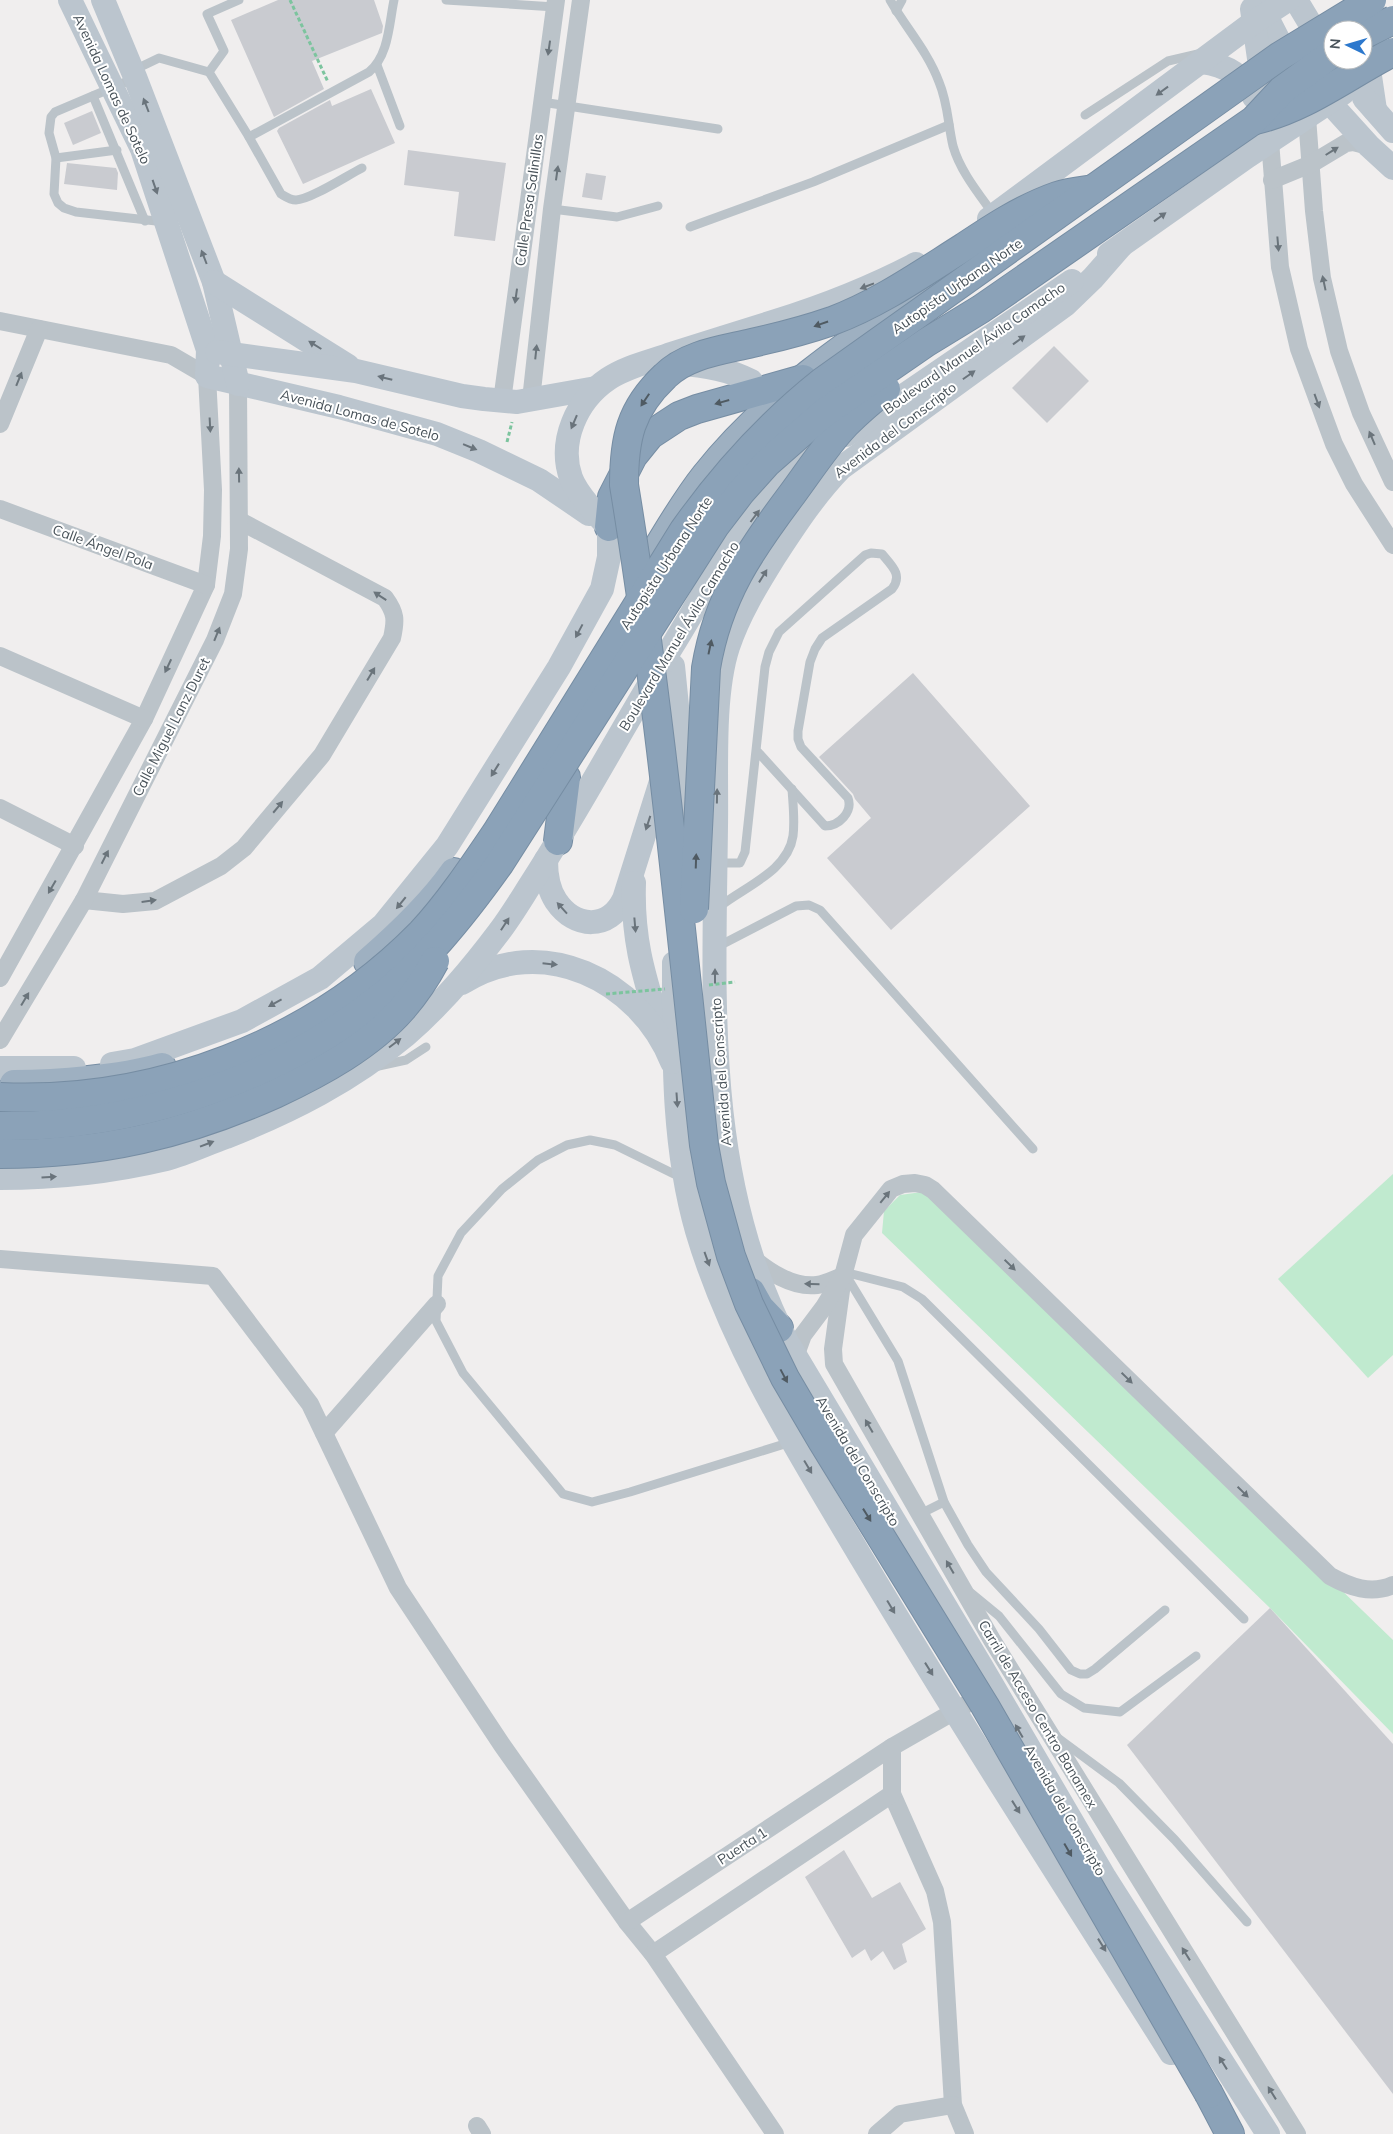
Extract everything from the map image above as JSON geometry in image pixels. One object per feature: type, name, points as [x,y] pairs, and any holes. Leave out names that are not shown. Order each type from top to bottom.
[{"type":"highway","points":[[1280,56],[1281,46],[1290,34],[1338,0]]},
{"type":"highway","name":"Autopista Urbana Norte","points":[[0,1097],[34,1099],[114,1091],[190,1073],[229,1059],[289,1031],[325,1010],[359,986],[421,932],[474,865],[498,830],[684,530],[706,500],[761,436],[792,406],[822,382],[1094,188],[1280,56],[1373,0]]},
{"type":"highway","points":[[1373,30],[1393,20]]},
{"type":"highway","points":[[1262,130],[1280,113],[1393,52]]},
{"type":"highway","name":"Autopista Urbana Norte","points":[[0,1126],[32,1126],[108,1118],[196,1096],[262,1071],[319,1041],[368,1007],[408,973],[454,921],[500,863],[699,550],[741,492],[787,444],[824,414],[927,342],[1262,130],[1282,90],[1323,60]]},
{"type":"highway","points":[[0,1084],[38,1084],[90,1079],[152,1070],[191,1059],[241,1040],[294,1014],[326,994],[364,966],[394,939],[443,887],[475,842],[512,787],[688,497],[730,447],[776,401],[845,347],[1203,98]]},
{"type":"highway","name":"Boulevard Manuel Ávila Camacho","points":[[0,1141],[50,1139],[105,1131],[187,1113],[259,1087],[316,1057],[380,1011],[446,951],[499,884],[733,514],[758,480],[810,426],[882,371],[1222,135]]},
{"type":"highway","points":[[1094,188],[1057,196],[1018,213],[883,298],[834,320],[802,331],[702,356],[676,367],[652,389],[633,418],[627,435],[624,485],[650,659],[673,843],[704,1145],[711,1183],[731,1256],[749,1304],[785,1378],[985,1706],[1209,2094],[1230,2134]]},
{"type":"highway","points":[[779,1328],[760,1308],[752,1296],[738,1262],[719,1195],[710,1148],[698,1036],[695,980],[696,859],[706,668],[709,648],[720,610],[744,562],[833,439],[858,412],[981,308]]},
{"type":"highway","points":[[618,537],[612,498],[633,456],[650,435],[680,416],[697,409],[803,379]]},
{"type":"highway","points":[[552,850],[566,777]]},
{"type":"highway","points":[[0,1154],[92,1149],[162,1135],[234,1112],[295,1085],[344,1057],[384,1026],[402,1009],[426,976],[454,921]]},
{"type":"main road","name":"Avenida Lomas de Sotelo","points":[[70,0],[103,92],[142,149],[156,222],[219,352],[238,384]]},
{"type":"main road","name":"Avenida Lomas de Sotelo","points":[[103,0],[134,74],[214,282],[219,352],[207,376],[340,407],[437,434],[503,462],[539,480],[618,537]]},
{"type":"main road","points":[[0,1068],[57,1069],[96,1067],[136,1060],[242,1021],[320,978],[383,925],[447,846],[559,667],[602,589],[609,557],[618,537],[581,495],[571,479],[568,463],[570,429],[581,407],[596,388],[622,371],[795,315],[890,278],[966,236],[1220,48],[1257,9],[1288,0]]},
{"type":"main road","points":[[1296,0],[1323,45]]},
{"type":"main road","points":[[1359,0],[1362,82],[1375,110],[1393,131]]},
{"type":"main road","points":[[1373,0],[1381,16],[1393,31]]},
{"type":"main road","points":[[1257,9],[1294,62],[1329,103],[1393,168]]},
{"type":"main road","points":[[1257,9],[1262,130]]},
{"type":"main road","points":[[1202,62],[1223,66],[1232,71],[1248,86],[1253,95],[1259,115],[1259,126],[1254,146],[1248,156]]},
{"type":"main road","name":"Boulevard Manuel Ávila Camacho","points":[[0,1178],[75,1175],[169,1158],[273,1118],[313,1099],[407,1034],[454,988],[500,931],[552,850],[731,548],[777,488],[806,461],[931,379],[1248,156],[1262,130],[1307,117],[1362,82],[1393,66]]},
{"type":"main road","points":[[1346,70],[1362,82]]},
{"type":"main road","name":"Avenida del Conscripto","points":[[1121,246],[1093,278],[1065,305],[841,468],[819,491],[799,518],[755,588],[739,619],[728,648],[720,686],[714,949],[721,1112],[736,1202],[750,1256],[779,1328],[795,1358],[1105,1878],[1268,2134]]},
{"type":"main road","points":[[214,282],[356,371]]},
{"type":"main road","points":[[219,352],[356,371],[462,396],[517,401],[596,388]]},
{"type":"main road","points":[[650,362],[710,367],[738,374],[751,381]]},
{"type":"main road","points":[[799,518],[805,491]]},
{"type":"main road","points":[[673,666],[679,726],[674,925],[675,1071],[685,1177],[697,1229],[725,1309],[778,1418],[800,1436],[955,1711],[1222,2134]]},
{"type":"main road","points":[[552,850],[548,881],[556,901],[571,916],[585,922],[608,918],[620,906],[679,726]]},
{"type":"main road","points":[[636,859],[634,914],[639,956],[665,1047],[675,1071]]},
{"type":"main road","points":[[454,988],[484,972],[516,963],[549,963],[575,969],[605,983],[632,1004],[656,1032],[665,1047]]},
{"type":"main road","points":[[710,1148],[721,1112]]},
{"type":"street","name":"Calle Presa Salinillas","points":[[517,401],[552,209],[581,0]]},
{"type":"street","name":"Calle Presa Salinillas","points":[[517,401],[542,102],[555,3]]},
{"type":"street","points":[[1307,117],[1314,211],[1322,278],[1339,351],[1361,413],[1393,482]]},
{"type":"street","points":[[1262,130],[1272,180],[1280,267],[1299,349],[1334,444],[1354,484],[1393,546]]},
{"type":"street","points":[[1272,180],[1311,164],[1346,143],[1353,142],[1370,146]]},
{"type":"street","points":[[0,321],[171,355],[219,352]]},
{"type":"street","points":[[0,424],[39,329]]},
{"type":"street","points":[[171,355],[207,376]]},
{"type":"street","name":"Calle Miguel Lanz Duret","points":[[1,975],[76,846],[144,720],[206,584],[212,536],[213,490],[207,376]]},
{"type":"street","name":"Calle Miguel Lanz Duret","points":[[0,1040],[84,900],[215,640],[232,594],[239,549],[240,521],[238,384]]},
{"type":"street","name":"Calle Ángel Pola","points":[[0,509],[206,584]]},
{"type":"street","points":[[84,900],[122,904],[155,901],[221,866],[244,848],[322,755],[392,638],[395,625],[394,610],[385,598],[240,521]]},
{"type":"street","points":[[0,656],[144,720]]},
{"type":"street","points":[[0,808],[76,846]]},
{"type":"street","points":[[795,1358],[803,1334],[824,1307],[843,1274],[854,1235],[891,1189],[903,1184],[925,1184],[1330,1576],[1350,1587],[1374,1590],[1393,1586]]},
{"type":"street","points":[[750,1256],[781,1278],[801,1284],[818,1285],[843,1274]]},
{"type":"street","points":[[0,1259],[213,1276],[310,1404],[398,1588],[502,1745],[627,1922],[653,1954],[775,2134]]},
{"type":"street","name":"Carril de Acceso Centro Banamex","points":[[843,1274],[833,1348],[834,1364],[1015,1677],[1297,2134]]},
{"type":"street","points":[[324,1433],[437,1304]]},
{"type":"street","name":"Puerta 1","points":[[627,1922],[892,1747],[1015,1677]]},
{"type":"street","points":[[892,1747],[892,1794],[936,1891],[942,1922],[953,2105],[965,2134]]},
{"type":"street","points":[[653,1954],[892,1794]]},
{"type":"street","points":[[877,2134],[900,2114],[953,2105]]},
{"type":"lane","points":[[209,72],[224,51],[207,14],[239,0]]},
{"type":"lane","points":[[249,137],[377,66],[386,44],[394,0]]},
{"type":"lane","points":[[446,0],[555,3]]},
{"type":"lane","points":[[890,0],[930,61],[945,100],[957,158],[975,189],[994,215]]},
{"type":"lane","points":[[896,11],[902,0]]},
{"type":"lane","points":[[1085,115],[1168,61],[1220,48]]},
{"type":"lane","points":[[156,222],[64,208],[58,203],[54,194],[56,158],[49,133],[51,117],[55,112],[103,92],[159,58],[209,72],[281,194],[288,199],[298,200],[309,196],[362,168]]},
{"type":"lane","points":[[377,66],[400,126]]},
{"type":"lane","points":[[103,92],[117,150],[156,222]]},
{"type":"lane","points":[[542,102],[718,129]]},
{"type":"lane","points":[[690,227],[813,182],[949,125]]},
{"type":"lane","points":[[56,158],[117,150]]},
{"type":"lane","points":[[552,209],[617,217],[658,206]]},
{"type":"lane","points":[[716,863],[736,864],[740,863],[743,859],[757,751],[765,667],[769,652],[779,632],[865,556],[876,553],[882,554],[896,571],[896,584],[892,590],[822,638],[810,662],[798,731],[800,748],[848,798],[850,809],[848,813],[834,824],[825,826],[757,751]]},
{"type":"lane","points":[[715,910],[768,874],[787,853],[793,836],[792,789]]},
{"type":"lane","points":[[714,949],[796,906],[809,905],[820,910],[1033,1149]]},
{"type":"lane","points":[[361,1067],[394,1064],[406,1060],[426,1047]]},
{"type":"lane","points":[[685,1177],[674,1174],[615,1145],[590,1140],[566,1144],[538,1160],[502,1189],[461,1234],[438,1276],[436,1321],[463,1373],[563,1494],[592,1502],[630,1492],[800,1436],[830,1415]]},
{"type":"lane","points":[[843,1274],[898,1361],[944,1502],[968,1545],[986,1572],[1039,1629],[1072,1670],[1080,1674],[1087,1674],[1095,1670],[1165,1610]]},
{"type":"lane","points":[[843,1274],[903,1287],[922,1299],[1244,1619]]},
{"type":"lane","points":[[920,1514],[944,1502]]},
{"type":"lane","points":[[961,1586],[998,1616],[1061,1694],[1084,1708],[1120,1712],[1196,1656]]},
{"type":"lane","points":[[1048,1731],[1119,1783],[1175,1840],[1247,1922]]},
{"type":"path","points":[[290,0],[332,91]]},
{"type":"path","points":[[503,462],[517,401]]},
{"type":"green space","points":[[1393,1174],[1393,1355],[1368,1378],[1278,1279]]},
{"type":"green space","points":[[929,1191],[1393,1640],[1393,1734],[1270,1608],[882,1233],[884,1211],[900,1195]]},
{"type":"building","points":[[278,0],[374,0],[383,26],[382,33],[312,61],[324,89],[274,117],[231,20]]},
{"type":"building","points":[[371,89],[395,143],[303,184],[277,131],[279,128],[330,100],[332,106]]},
{"type":"building","points":[[92,111],[101,133],[73,145],[64,123]]},
{"type":"building","points":[[408,150],[506,163],[495,241],[454,236],[459,192],[404,185]]},
{"type":"building","points":[[67,163],[116,168],[118,173],[117,190],[64,184]]},
{"type":"building","points":[[586,173],[606,176],[602,200],[582,197]]},
{"type":"building","points":[[1054,346],[1089,381],[1047,423],[1012,388]]},
{"type":"building","points":[[913,673],[1030,806],[891,930],[827,858],[871,818],[853,794],[819,757]]},
{"type":"building","points":[[1270,1608],[1393,1744],[1393,2094],[1127,1745]]},
{"type":"building","points":[[844,1850],[872,1898],[900,1882],[926,1929],[902,1944],[907,1962],[894,1970],[883,1951],[871,1961],[865,1949],[852,1958],[805,1877]]}]
